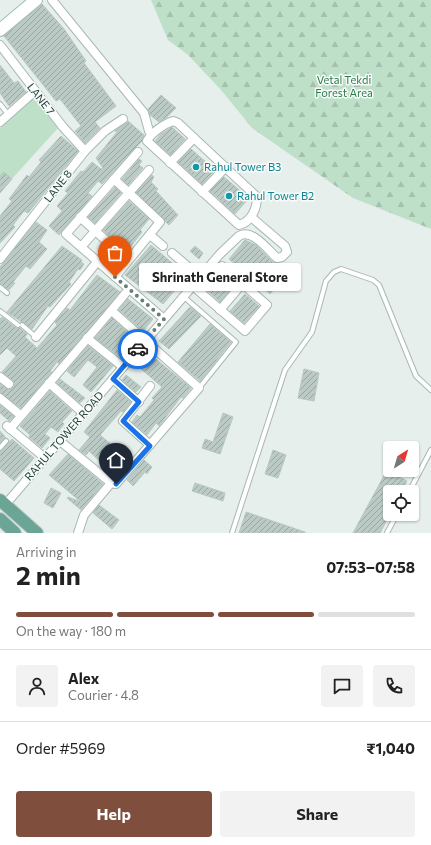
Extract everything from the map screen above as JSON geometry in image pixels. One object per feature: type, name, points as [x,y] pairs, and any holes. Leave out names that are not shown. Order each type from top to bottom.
[{"type":"main road","points":[[3,502],[37,533]]},
{"type":"main road","points":[[0,519],[15,533]]},
{"type":"street","points":[[2,25],[36,0]]},
{"type":"street","points":[[52,0],[144,113],[149,131]]},
{"type":"street","name":"LANE 7","points":[[0,45],[63,127],[85,151]]},
{"type":"street","points":[[0,122],[35,91]]},
{"type":"street","name":"LANE 8","points":[[0,259],[85,151],[105,131],[123,119]]},
{"type":"street","points":[[173,121],[178,123],[257,197],[257,203],[251,217],[239,225],[170,164],[147,141],[149,137],[168,122],[173,121]]},
{"type":"street","points":[[170,164],[194,138]]},
{"type":"street","points":[[138,152],[66,234],[164,319]]},
{"type":"street","points":[[202,192],[226,167]]},
{"type":"street","points":[[81,247],[149,170]]},
{"type":"street","points":[[114,179],[160,222],[115,277]]},
{"type":"street","name":"RAHUL TOWER ROAD","points":[[3,502],[60,441],[216,258],[242,234],[251,235],[277,258],[282,257],[287,252],[285,246],[251,217]]},
{"type":"street","points":[[80,218],[112,246]]},
{"type":"street","points":[[150,235],[163,246]]},
{"type":"street","points":[[172,253],[200,277]]},
{"type":"street","points":[[36,337],[97,262]]},
{"type":"street","points":[[193,286],[245,331],[267,305],[222,266],[200,292]]},
{"type":"street","points":[[220,310],[242,284]]},
{"type":"street","points":[[45,458],[9,427],[49,384],[129,289]]},
{"type":"street","points":[[60,441],[111,483],[117,483],[199,388],[113,312],[110,312]]},
{"type":"street","points":[[87,338],[123,368]]},
{"type":"street","points":[[0,377],[9,384]]},
{"type":"street","points":[[113,379],[139,402]]},
{"type":"street","points":[[49,384],[83,413]]},
{"type":"street","points":[[150,386],[123,421],[150,446]]},
{"type":"street","points":[[0,398],[18,413]]},
{"type":"street","points":[[78,533],[84,515],[111,483]]},
{"type":"lane","points":[[0,104],[8,114]]},
{"type":"lane","points":[[232,533],[285,370],[312,332],[324,284],[334,272],[341,269],[378,283],[416,376],[431,390]]},
{"type":"lane","points":[[0,287],[7,293]]},
{"type":"lane","points":[[184,297],[236,342],[199,388]]},
{"type":"lane","points":[[0,311],[36,337]]},
{"type":"lane","points":[[0,448],[6,441]]},
{"type":"lane","points":[[413,485],[431,450]]},
{"type":"lane","points":[[387,533],[393,521]]},
{"type":"green space","name":"Vetal Tekdi Forest Area","points":[[151,0],[431,0],[431,229],[353,198],[252,128],[221,90],[188,55],[168,40]]},
{"type":"green space","points":[[33,97],[58,128],[0,192],[0,128]]},
{"type":"building","points":[[42,4],[64,29],[86,61],[84,63],[116,106],[95,122],[100,128],[85,143],[75,131],[81,126],[60,99],[56,101],[4,36]]},
{"type":"building","points":[[0,65],[14,83],[18,81],[26,92],[9,106],[0,93]]},
{"type":"building","points":[[161,95],[176,108],[167,117],[159,122],[150,115],[148,109]]},
{"type":"building","points":[[128,121],[144,135],[142,141],[102,184],[98,181],[88,193],[92,196],[59,235],[49,226],[62,211],[57,206],[68,193],[65,191],[81,171],[83,172],[92,162],[101,169],[103,168],[96,158],[117,132],[115,131]]},
{"type":"building","points":[[172,127],[185,139],[170,155],[155,141],[161,134]]},
{"type":"building","points":[[61,136],[78,151],[28,213],[24,211],[13,225],[15,227],[0,243],[0,216],[12,201],[9,199],[27,175],[29,177],[41,162],[39,160]]},
{"type":"building","name":"Rahul Tower B3","points":[[191,149],[215,170],[202,184],[178,162]]},
{"type":"building","points":[[139,159],[142,161],[139,165],[143,168],[128,185],[122,179]]},
{"type":"building","points":[[4,172],[12,179],[0,193],[0,176]]},
{"type":"building","points":[[152,175],[154,177],[151,182],[158,189],[156,191],[178,215],[169,225],[136,192]]},
{"type":"building","name":"Rahul Tower B2","points":[[224,177],[249,198],[235,214],[210,191]]},
{"type":"building","points":[[115,187],[121,193],[95,223],[88,217]]},
{"type":"building","points":[[129,201],[149,219],[140,230],[142,232],[116,266],[106,257],[111,251],[116,249],[117,244],[103,230]]},
{"type":"building","points":[[36,222],[47,230],[39,242],[47,249],[30,269],[26,266],[13,282],[15,283],[9,290],[0,284],[0,267]]},
{"type":"building","points":[[245,240],[256,245],[273,262],[278,263],[288,272],[270,294],[229,259]]},
{"type":"building","points":[[151,245],[177,267],[178,266],[191,276],[179,290],[177,288],[163,304],[125,275]]},
{"type":"building","points":[[62,246],[82,260],[81,262],[84,264],[80,270],[78,269],[69,282],[71,284],[50,307],[48,306],[32,329],[7,312]]},
{"type":"building","points":[[195,246],[203,253],[199,259],[190,251]]},
{"type":"building","points":[[97,275],[120,292],[59,364],[57,362],[50,371],[52,372],[21,408],[0,393],[0,384],[8,389],[14,387],[14,382],[2,372],[16,356],[7,348],[0,355],[0,319],[2,317],[16,328],[20,328],[27,334],[25,337],[37,348],[57,325],[55,322],[67,308],[70,310]]},
{"type":"building","points":[[221,275],[233,286],[220,302],[208,291]]},
{"type":"building","points":[[245,294],[259,306],[244,323],[230,311]]},
{"type":"building","points":[[128,299],[153,319],[143,331],[119,310]]},
{"type":"building","points":[[190,307],[201,316],[169,349],[159,341]]},
{"type":"building","points":[[112,318],[135,339],[120,357],[95,338]]},
{"type":"building","points":[[210,324],[231,342],[200,381],[178,362]]},
{"type":"building","points":[[88,346],[113,366],[91,392],[83,385],[97,367],[88,360],[74,377],[67,371]]},
{"type":"building","points":[[151,355],[191,388],[183,398],[181,397],[159,426],[156,423],[147,435],[132,422],[137,415],[140,417],[154,400],[152,398],[162,387],[140,368]]},
{"type":"building","points":[[304,369],[319,373],[314,401],[298,398]]},
{"type":"building","points":[[126,375],[141,387],[136,392],[122,380]]},
{"type":"building","points":[[60,379],[85,398],[80,403],[57,383]]},
{"type":"building","points":[[117,390],[131,402],[100,435],[119,451],[121,448],[132,457],[116,476],[89,451],[86,455],[79,450],[90,437],[84,432]]},
{"type":"building","points":[[50,391],[72,411],[62,422],[64,424],[58,432],[51,427],[45,434],[50,438],[42,448],[29,437],[30,435],[20,426]]},
{"type":"building","points":[[0,405],[14,416],[9,421],[0,413]]},
{"type":"building","points":[[223,413],[233,417],[220,454],[202,448],[205,439],[213,442]]},
{"type":"building","points":[[0,431],[6,438],[0,443]]},
{"type":"building","points":[[12,439],[34,458],[14,481],[0,469],[0,451]]},
{"type":"building","points":[[273,450],[286,455],[278,478],[265,474]]},
{"type":"building","points":[[68,454],[103,484],[81,510],[67,498],[68,497],[81,502],[49,475]]},
{"type":"building","points":[[144,460],[152,467],[147,474],[145,472],[133,486],[127,480]]},
{"type":"building","points":[[383,477],[400,477],[407,481],[405,485],[383,485],[383,521],[386,521],[380,533],[353,533]]},
{"type":"building","points":[[195,483],[225,493],[223,501],[192,491]]},
{"type":"building","points":[[51,488],[61,493],[53,508],[44,503]]},
{"type":"building","points":[[99,505],[119,520],[112,529],[93,513]]},
{"type":"building","points":[[246,512],[305,532],[305,533],[239,533]]},
{"type":"way so far","points":[[115,277],[164,319],[138,349]]},
{"type":"place","name":"Rahul Tower B3","points":[[196,167]]},
{"type":"place","name":"Rahul Tower B2","points":[[229,196]]},
{"type":"place","name":"Shrinath General Store","points":[[115,277]]},
{"type":"route","points":[[116,484],[150,446],[123,421],[139,402],[113,379],[138,349]]}]
